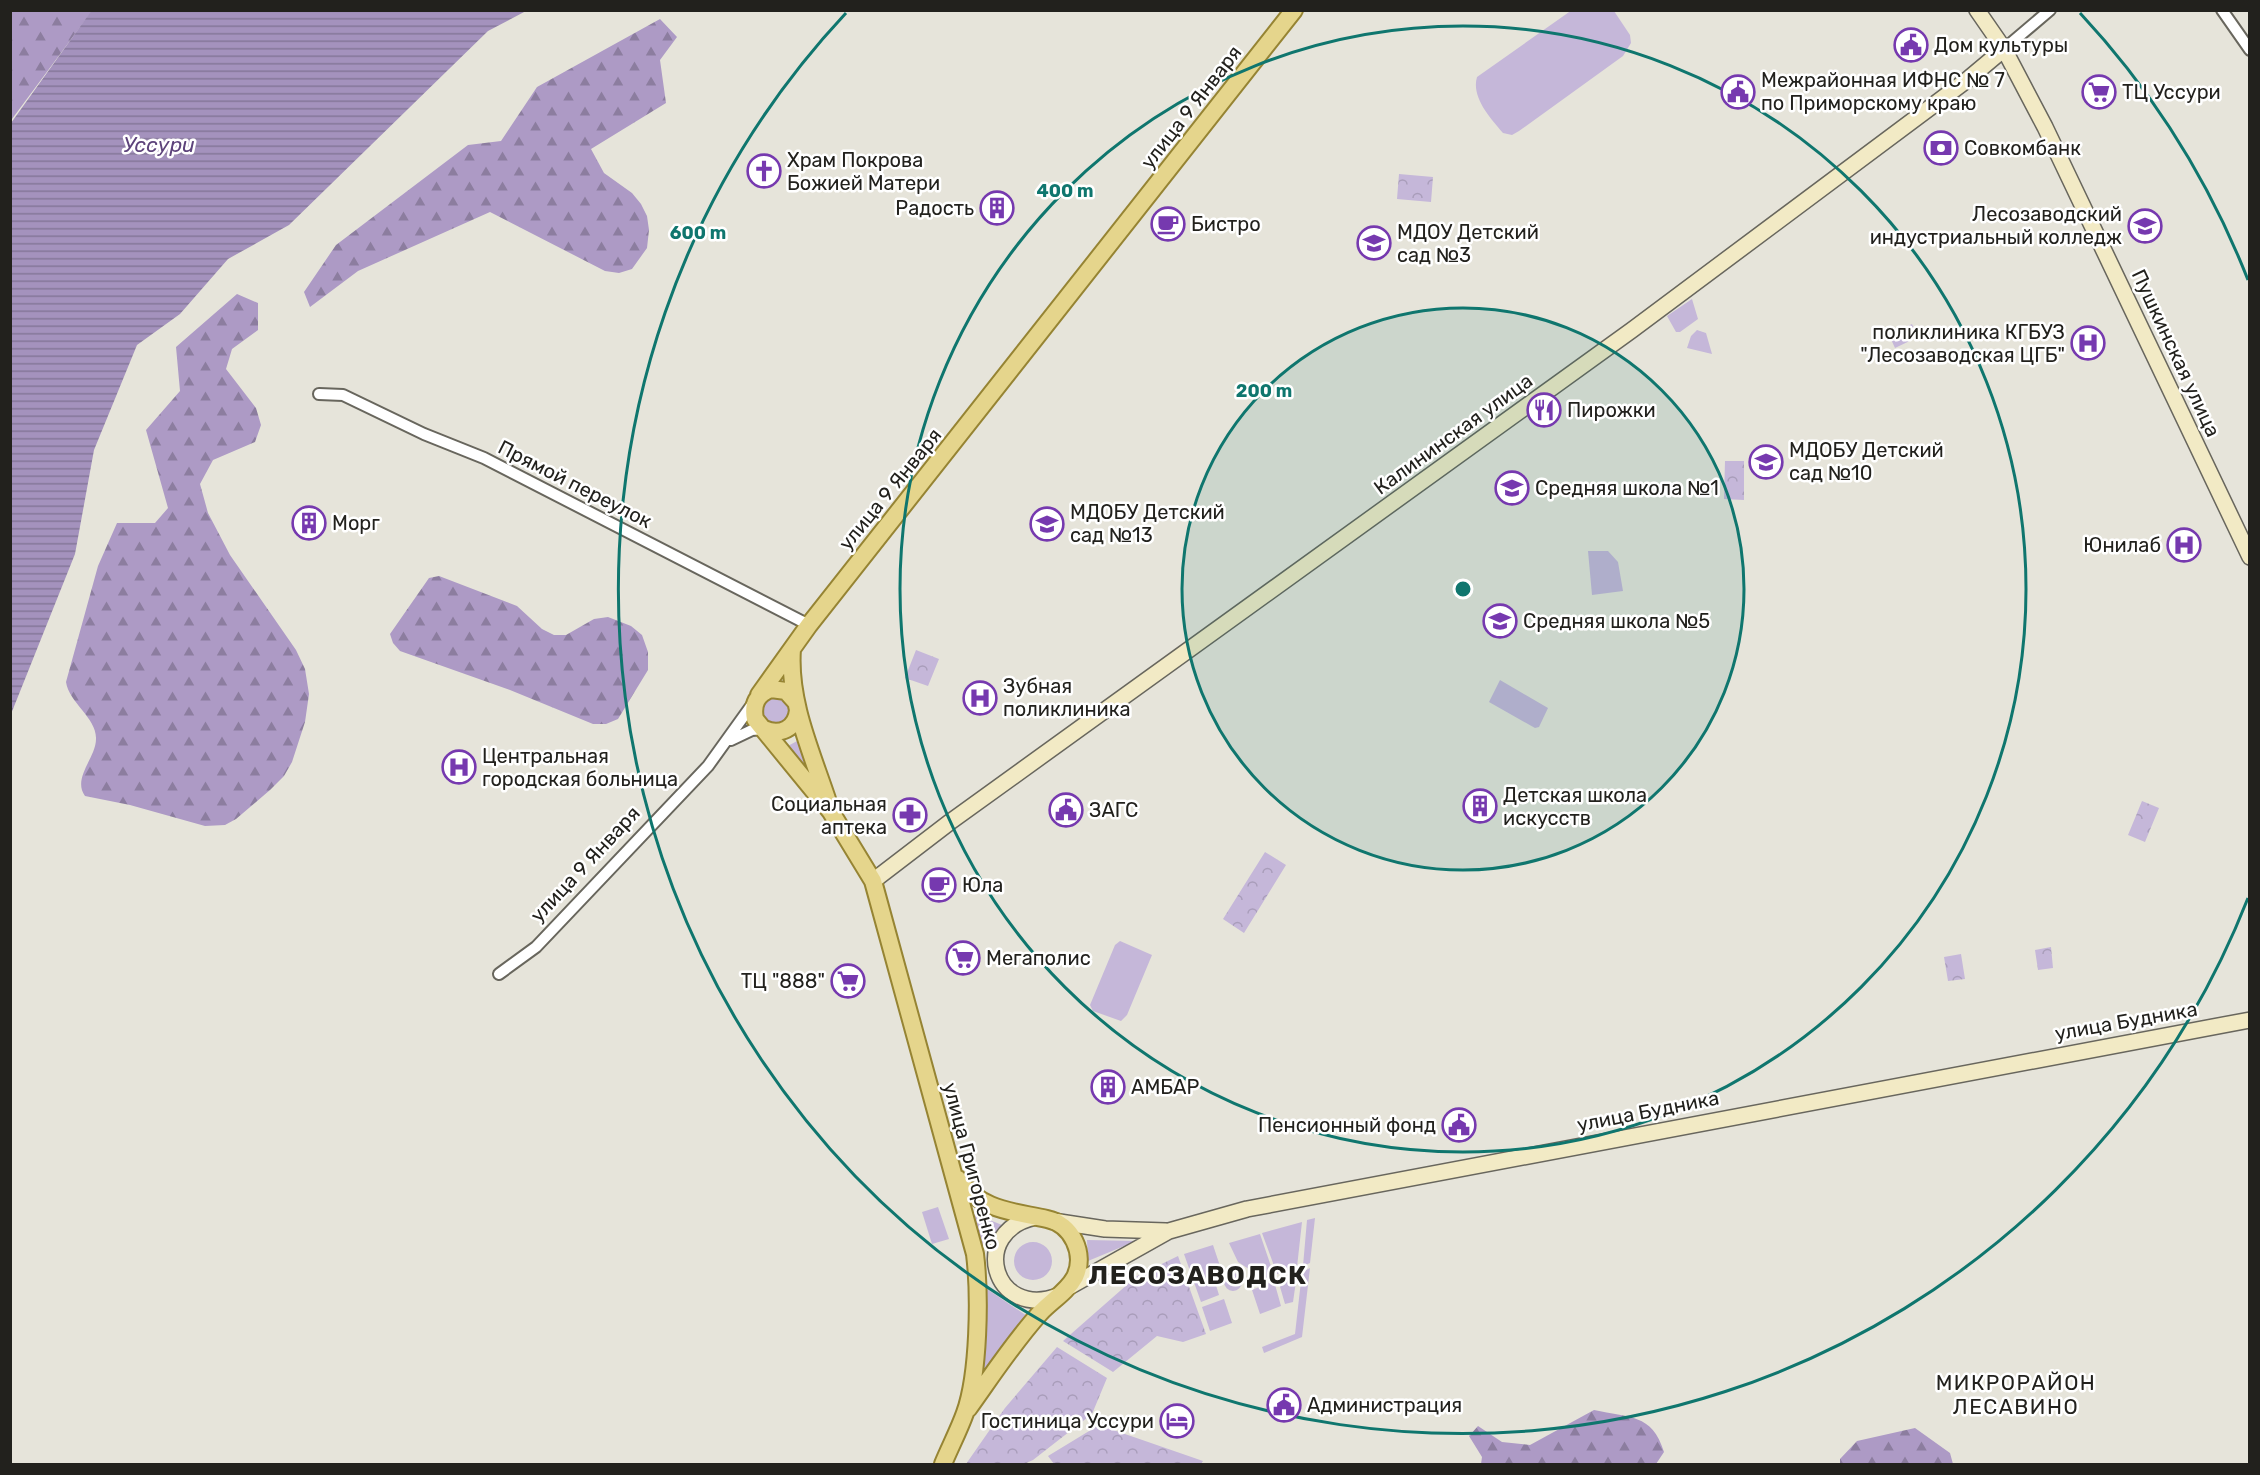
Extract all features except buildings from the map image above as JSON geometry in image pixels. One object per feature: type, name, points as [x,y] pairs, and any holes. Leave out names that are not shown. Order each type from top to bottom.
[{"type":"main road","name":"улица 9 Января","points":[[758,697],[809,625],[1014,369],[1294,10]]},
{"type":"main road","name":"Пушкинская улица","points":[[1977,10],[2004,49],[2069,175],[2250,557]]},
{"type":"main road","name":"Калининская улица","points":[[873,881],[960,815],[1632,330],[1967,80],[2004,49]]},
{"type":"main road","points":[[792,650],[791,678],[797,706],[831,813]]},
{"type":"main road","points":[[764,729],[784,731],[794,722],[797,706],[792,695],[778,688],[764,692],[758,697],[753,711],[755,719],[831,813]]},
{"type":"main road","name":"улица Григоренко","points":[[831,813],[873,881],[897,977],[955,1176],[973,1248],[979,1298],[972,1379],[966,1412],[943,1464]]},
{"type":"main road","name":"улица Будника","points":[[966,1412],[1026,1331],[1063,1292],[1169,1231],[1247,1209],[2250,1020]]},
{"type":"main road","points":[[955,1176],[965,1188],[987,1204],[1018,1216],[1106,1229],[1169,1231]]},
{"type":"main road","points":[[973,1248],[995,1264],[1003,1283],[1018,1297],[1038,1301],[1063,1292],[1076,1275],[1079,1261],[1077,1247],[1071,1235],[1043,1219],[1016,1224],[1001,1237],[996,1250],[995,1264],[979,1298]]},
{"type":"street","name":"Калининская улица","points":[[2004,49],[2050,10]]},
{"type":"street","points":[[2222,10],[2250,50]]},
{"type":"street","name":"Прямой переулок","points":[[319,394],[343,395],[424,434],[484,458],[809,625]]},
{"type":"street","name":"улица 9 Января","points":[[500,974],[536,947],[728,742],[758,697]]},
{"type":"street","points":[[728,742],[753,730],[764,729]]},
{"type":"green space","points":[[1572,10],[1614,11],[1630,35],[1631,43],[1623,56],[1519,131],[1512,135],[1503,133],[1479,100],[1477,77]]},
{"type":"green space","points":[[92,11],[12,119],[11,123],[11,12]]},
{"type":"green space","points":[[660,19],[677,37],[660,60],[666,103],[591,149],[604,173],[632,193],[647,216],[649,230],[647,248],[632,269],[619,273],[605,271],[490,212],[358,271],[310,307],[304,292],[336,245],[468,145],[501,141],[537,87]]},
{"type":"green space","points":[[1399,174],[1433,177],[1431,202],[1397,199]]},
{"type":"green space","points":[[237,294],[258,303],[258,330],[232,349],[226,369],[256,408],[261,425],[255,442],[213,460],[200,484],[208,513],[230,555],[296,650],[305,669],[309,694],[305,722],[292,762],[284,776],[236,819],[225,825],[205,826],[130,805],[85,796],[81,782],[95,746],[95,731],[88,717],[72,697],[66,682],[98,566],[117,523],[155,523],[168,508],[146,430],[180,391],[176,347]]},
{"type":"green space","points":[[1692,299],[1698,319],[1680,332],[1676,332],[1667,316]]},
{"type":"green space","points":[[1912,324],[1918,337],[1895,348],[1889,335]]},
{"type":"green space","points":[[1697,330],[1706,333],[1712,354],[1687,348],[1691,336]]},
{"type":"green space","points":[[1725,461],[1744,461],[1744,500],[1724,499]]},
{"type":"green space","points":[[1588,551],[1608,551],[1618,562],[1623,591],[1592,595]]},
{"type":"green space","points":[[439,576],[517,606],[542,629],[554,635],[566,635],[594,619],[608,617],[631,626],[642,635],[648,652],[648,670],[618,719],[606,724],[593,724],[510,690],[400,651],[393,643],[390,634],[429,578]]},
{"type":"green space","points":[[916,650],[939,659],[928,686],[905,678]]},
{"type":"green space","points":[[1500,680],[1548,708],[1539,727],[1535,728],[1489,702]]},
{"type":"green space","points":[[776,696],[786,700],[790,710],[786,720],[776,724],[766,720],[762,710],[766,700]]},
{"type":"green space","points":[[799,740],[814,785],[786,747]]},
{"type":"green space","points":[[2142,801],[2159,808],[2145,842],[2128,835]]},
{"type":"green space","points":[[1265,852],[1286,865],[1244,933],[1223,919]]},
{"type":"green space","points":[[1120,941],[1152,955],[1127,1015],[1121,1021],[1093,1011],[1090,1005],[1115,945]]},
{"type":"green space","points":[[2051,947],[2053,968],[2038,970],[2035,950]]},
{"type":"green space","points":[[1961,954],[1965,979],[1948,981],[1944,957]]},
{"type":"green space","points":[[938,1207],[949,1239],[932,1244],[922,1212]]},
{"type":"green space","points":[[970,1212],[1002,1225],[978,1250]]},
{"type":"green space","points":[[1315,1218],[1310,1263],[1303,1266],[1307,1220]]},
{"type":"green space","points":[[1302,1222],[1297,1267],[1277,1274],[1262,1233]]},
{"type":"green space","points":[[1260,1234],[1274,1275],[1255,1282],[1252,1271],[1238,1262],[1229,1243]]},
{"type":"green space","points":[[1087,1240],[1136,1241],[1088,1261]]},
{"type":"green space","points":[[1033,1242],[1046,1248],[1052,1261],[1046,1274],[1033,1280],[1020,1274],[1014,1261],[1020,1248]]},
{"type":"green space","points":[[1213,1245],[1221,1269],[1215,1282],[1219,1295],[1201,1302],[1184,1254]]},
{"type":"green space","points":[[1178,1256],[1206,1334],[1183,1342],[1157,1336],[1113,1372],[1063,1341],[1137,1276]]},
{"type":"green space","points":[[1310,1268],[1302,1337],[1264,1353],[1262,1347],[1295,1334],[1302,1272]]},
{"type":"green space","points":[[1229,1273],[1237,1273],[1242,1278],[1240,1289],[1229,1291],[1224,1286],[1224,1278]]},
{"type":"green space","points":[[1297,1274],[1293,1302],[1285,1304],[1278,1280]]},
{"type":"green space","points":[[1274,1281],[1281,1306],[1260,1314],[1252,1290]]},
{"type":"green space","points":[[987,1289],[1027,1316],[973,1391]]},
{"type":"green space","points":[[1224,1299],[1232,1323],[1210,1331],[1202,1307]]},
{"type":"green space","points":[[1057,1347],[1107,1378],[1092,1414],[1033,1460],[1024,1464],[966,1464],[1005,1408]]},
{"type":"green space","points":[[1594,1410],[1638,1419],[1653,1430],[1664,1452],[1656,1464],[1481,1464],[1482,1457],[1469,1436],[1478,1426],[1502,1442],[1530,1445]]},
{"type":"green space","points":[[1099,1425],[1203,1461],[1201,1464],[1054,1464],[1048,1456]]},
{"type":"green space","points":[[1915,1428],[1950,1453],[1953,1464],[1840,1464],[1840,1459],[1857,1441]]},
{"type":"water","name":"Уссури","points":[[92,10],[526,11],[488,31],[289,225],[228,259],[180,314],[137,345],[94,450],[75,554],[11,714],[11,123]]},
{"type":"place","name":"Дом культуры","points":[[1911,45]]},
{"type":"place","name":"Межрайонная ИФНС № 7 по Приморскому краю","points":[[1738,92]]},
{"type":"place","name":"ТЦ Уссури","points":[[2099,92]]},
{"type":"place","name":"Совкомбанк","points":[[1941,148]]},
{"type":"place","name":"Храм Покрова Божией Матери","points":[[764,171]]},
{"type":"place","name":"Радость","points":[[997,208]]},
{"type":"place","name":"Бистро","points":[[1168,224]]},
{"type":"place","name":"Лесозаводский индустриальный колледж","points":[[2145,226]]},
{"type":"place","name":"МДОУ Детский сад №3","points":[[1374,243]]},
{"type":"place","name":"поликлиника КГБУЗ \"Лесозаводская ЦГБ\"","points":[[2088,343]]},
{"type":"place","name":"Пирожки","points":[[1544,410]]},
{"type":"place","name":"МДОБУ Детский сад №10","points":[[1766,462]]},
{"type":"place","name":"Средняя школа №1","points":[[1512,488]]},
{"type":"place","name":"Морг","points":[[309,523]]},
{"type":"place","name":"МДОБУ Детский сад №13","points":[[1047,524]]},
{"type":"place","name":"Юнилаб","points":[[2184,545]]},
{"type":"place","name":"Средняя школа №5","points":[[1500,621]]},
{"type":"place","name":"Зубная поликлиника","points":[[980,698]]},
{"type":"place","name":"Центральная городская больница","points":[[459,767]]},
{"type":"place","name":"Детская школа искусств","points":[[1480,806]]},
{"type":"place","name":"ЗАГС","points":[[1066,810]]},
{"type":"place","name":"Социальная аптека","points":[[910,815]]},
{"type":"place","name":"Юла","points":[[939,885]]},
{"type":"place","name":"Мегаполис","points":[[963,958]]},
{"type":"place","name":"ТЦ \"888\"","points":[[848,981]]},
{"type":"place","name":"АМБАР","points":[[1108,1087]]},
{"type":"place","name":"Пенсионный фонд","points":[[1459,1125]]},
{"type":"place","name":"Администрация","points":[[1284,1405]]},
{"type":"place","name":"Гостиница Уссури","points":[[1177,1421]]},
{"type":"district","name":"ЛЕСОЗАВОДСК","points":[[1198,1275]]},
{"type":"district","name":"МИКРОРАЙОН ЛЕСАВИНО","points":[[2016,1394]]}]
